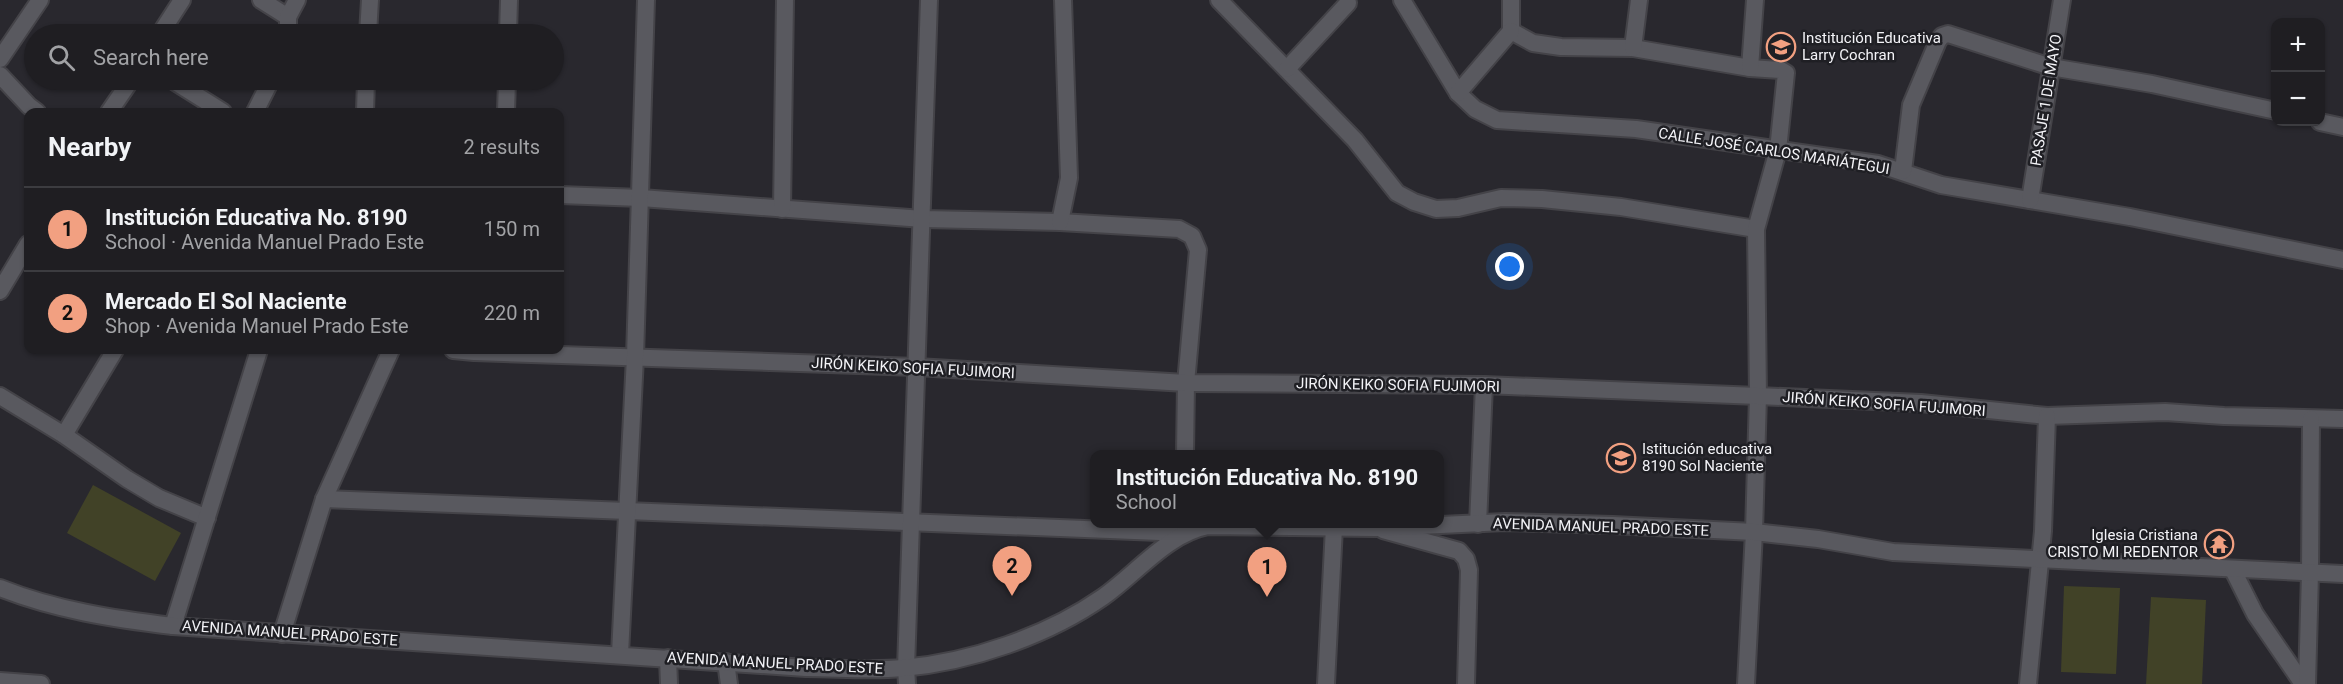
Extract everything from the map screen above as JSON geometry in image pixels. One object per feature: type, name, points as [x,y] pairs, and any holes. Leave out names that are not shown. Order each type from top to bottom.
[{"type":"street","points":[[0,59],[40,0]]},
{"type":"street","points":[[166,24],[182,0]]},
{"type":"street","points":[[261,0],[288,17]]},
{"type":"street","points":[[288,24],[288,17],[297,0]]},
{"type":"street","points":[[369,24],[370,0]]},
{"type":"street","points":[[508,24],[509,0]]},
{"type":"street","points":[[620,654],[635,357],[646,0]]},
{"type":"street","points":[[782,209],[785,0]]},
{"type":"street","points":[[907,676],[929,0]]},
{"type":"street","points":[[1060,222],[1068,178],[1063,0]]},
{"type":"street","points":[[1219,0],[1355,140],[1397,193],[1414,202],[1436,209],[1458,208],[1501,198],[1542,199],[1621,207],[1756,230]]},
{"type":"street","name":"CALLE JOSÉ CARLOS MARIÁTEGUI","points":[[1402,0],[1458,93],[1475,109],[1497,120],[1636,129],[1878,164],[1941,185],[2130,217],[2343,260]]},
{"type":"street","points":[[1458,93],[1512,31],[1511,0]]},
{"type":"street","points":[[1633,48],[1639,0]]},
{"type":"street","points":[[1750,69],[1755,0]]},
{"type":"street","name":"PASAJE 1 DE MAYO","points":[[2030,200],[2062,0]]},
{"type":"street","points":[[1287,69],[1348,3]]},
{"type":"street","points":[[1512,31],[1533,43],[1561,47],[1633,48],[1750,69],[1781,70],[1786,73],[1778,150],[1756,230],[1758,396],[1746,684]]},
{"type":"street","points":[[1903,171],[1911,105],[1938,41],[1942,36],[1948,34],[2051,67],[2152,84],[2271,110]]},
{"type":"street","points":[[0,75],[31,108]]},
{"type":"street","points":[[112,108],[124,90]]},
{"type":"street","points":[[188,90],[217,108]]},
{"type":"street","points":[[257,108],[266,90]]},
{"type":"street","points":[[365,108],[366,90]]},
{"type":"street","points":[[506,108],[507,90]]},
{"type":"street","points":[[2325,123],[2343,127]]},
{"type":"street","points":[[564,195],[641,198],[923,219],[1060,222],[1179,229],[1192,236],[1198,250],[1186,382],[1185,450]]},
{"type":"street","points":[[0,291],[24,251]]},
{"type":"street","points":[[64,435],[113,354]]},
{"type":"street","points":[[173,626],[257,354]]},
{"type":"street","points":[[282,633],[324,499],[389,354]]},
{"type":"street","name":"JIRÓN KEIKO SOFIA FUJIMORI","points":[[538,354],[917,367],[1186,382],[1484,385],[1758,396],[1921,403],[2047,416],[2165,412],[2343,419]]},
{"type":"street","points":[[1478,524],[1484,385]]},
{"type":"street","points":[[0,396],[159,498],[207,518]]},
{"type":"street","points":[[2028,684],[2041,561],[2047,416]]},
{"type":"street","points":[[2305,684],[2310,573],[2311,419]]},
{"type":"street","points":[[324,499],[911,523],[1090,526]]},
{"type":"street","name":"AVENIDA MANUEL PRADO ESTE","points":[[1444,525],[1506,522],[1754,532],[1818,539],[1893,552],[2343,574]]},
{"type":"street","name":"AVENIDA MANUEL PRADO ESTE","points":[[0,588],[51,605],[112,618],[173,626],[620,654],[907,676],[1045,630],[1102,598],[1184,528]]},
{"type":"street","points":[[1334,528],[1326,684],[1334,684]]},
{"type":"street","points":[[1376,528],[1452,549],[1466,559],[1469,570],[1466,684]]},
{"type":"street","points":[[2233,570],[2255,614],[2305,684]]},
{"type":"street","points":[[669,658],[669,684]]},
{"type":"street","points":[[726,662],[729,684]]},
{"type":"street","points":[[0,681],[41,684]]},
{"type":"green space","points":[[93,485],[181,533],[155,581],[67,533]]},
{"type":"green space","points":[[2064,586],[2120,588],[2116,674],[2061,672]]},
{"type":"green space","points":[[2151,597],[2206,600],[2202,684],[2146,684]]},
{"type":"place","name":"Institución Educativa Larry Cochran","points":[[1781,47]]},
{"type":"place","name":"Istitución educativa 8190 Sol Naciente","points":[[1621,458]]},
{"type":"place","name":"Iglesia Cristiana CRISTO MI REDENTOR","points":[[2219,544]]},
{"type":"place","name":"Mercado El Sol Naciente","points":[[1012,596]]},
{"type":"place","name":"Institución Educativa No. 8190","points":[[1267,597]]}]
